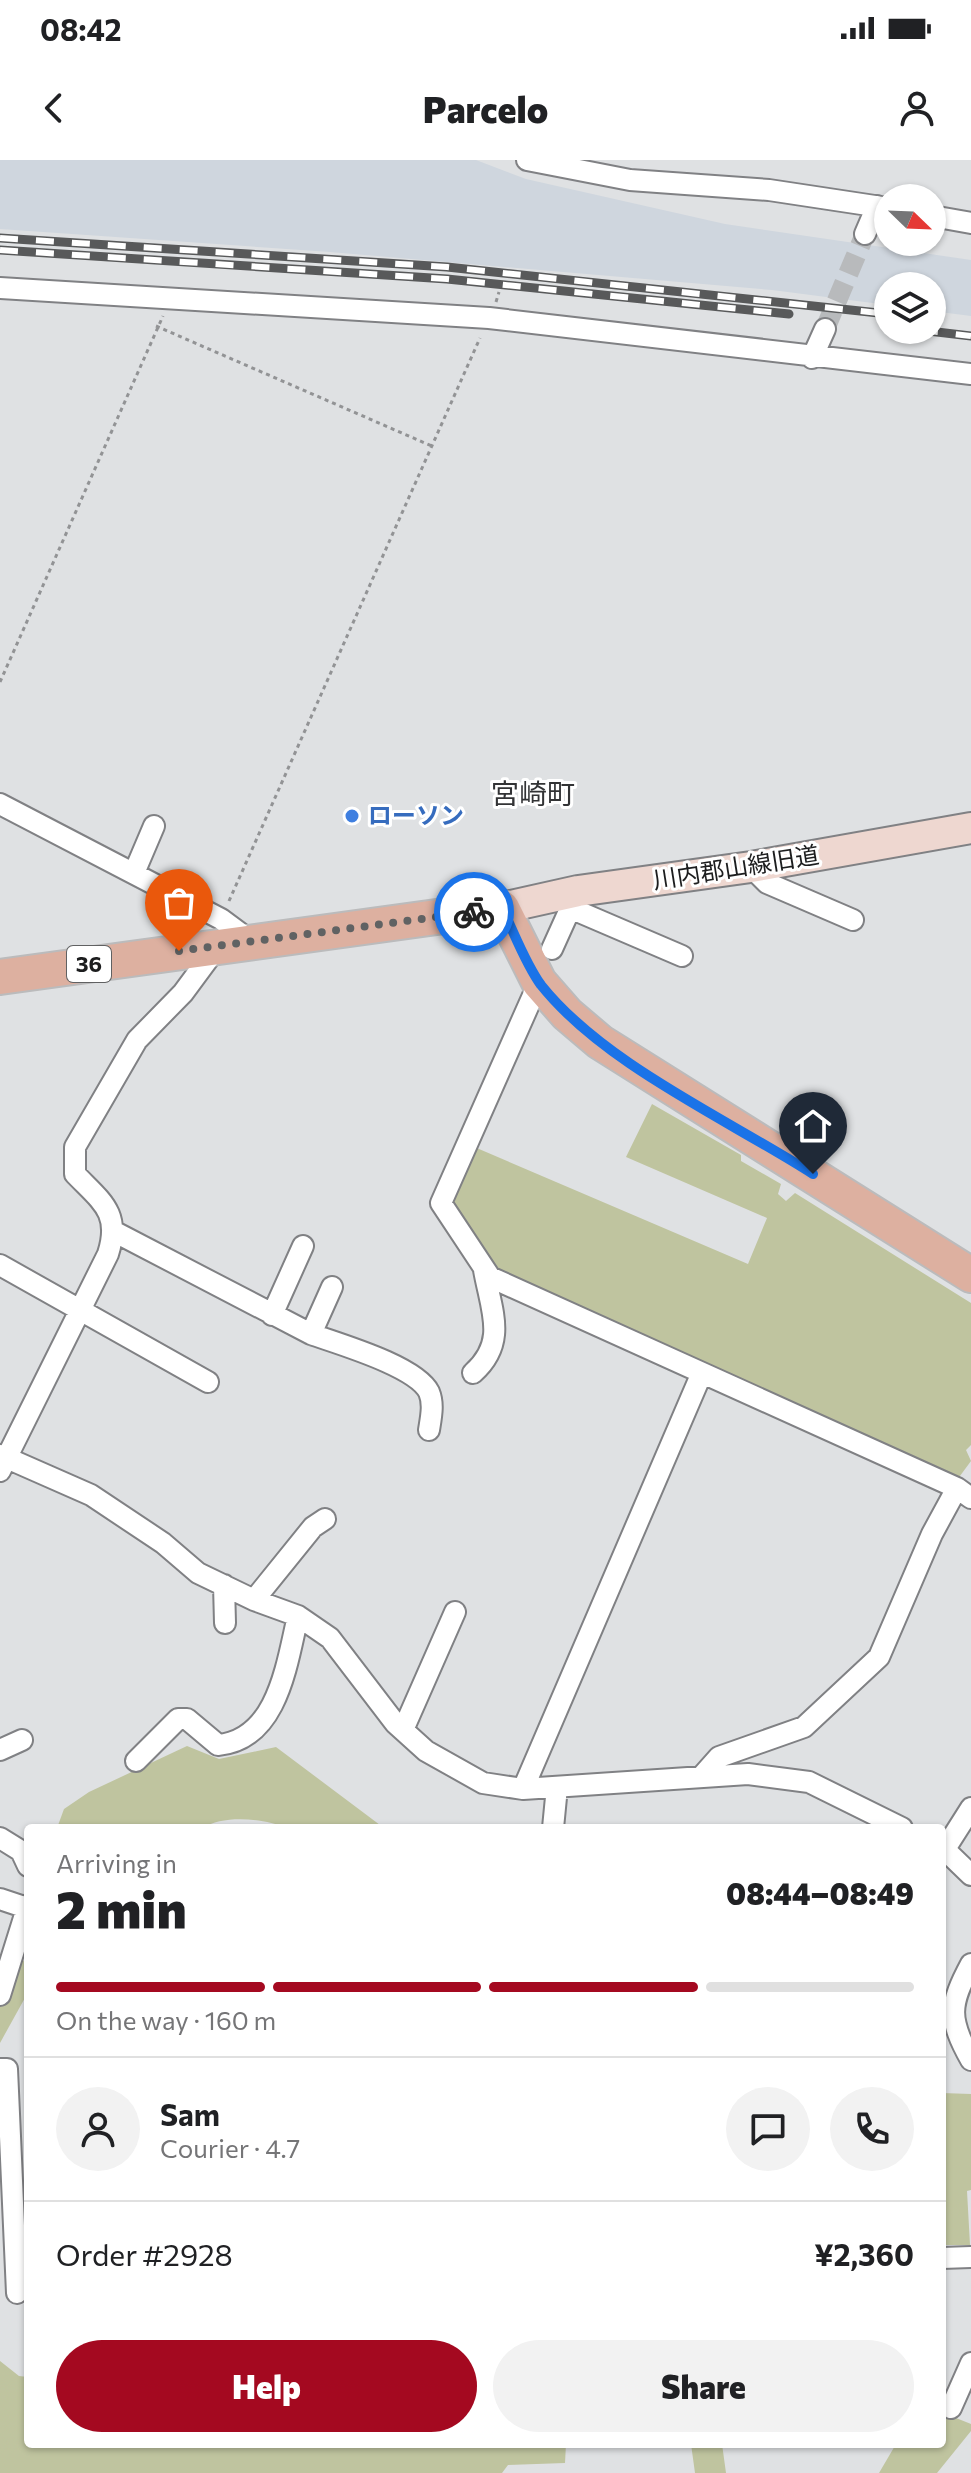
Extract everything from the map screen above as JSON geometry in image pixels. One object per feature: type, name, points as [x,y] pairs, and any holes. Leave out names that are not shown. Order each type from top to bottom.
[{"type":"main road","name":"36","points":[[0,977],[219,933],[254,944],[502,908]]},
{"type":"main road","points":[[502,908],[539,982],[567,1014],[600,1042],[971,1275]]},
{"type":"street","points":[[527,160],[630,180],[769,190],[874,206]]},
{"type":"street","points":[[946,219],[971,223]]},
{"type":"street","points":[[865,234],[874,220]]},
{"type":"street","points":[[0,288],[489,318],[812,358],[971,374]]},
{"type":"street","points":[[812,358],[825,329]]},
{"type":"street","points":[[0,804],[134,873],[219,933],[174,1003],[137,1040],[75,1147],[75,1174],[106,1208],[115,1232],[108,1254],[3,1461],[91,1495],[163,1543],[198,1573],[254,1600],[298,1616],[330,1638],[362,1684],[426,1751],[483,1783],[523,1789],[748,1774],[809,1782],[866,1820]]},
{"type":"street","points":[[134,873],[154,826]]},
{"type":"street","name":"川内郡山線旧道","points":[[502,908],[574,900],[971,828]]},
{"type":"street","points":[[751,867],[767,883],[853,920]]},
{"type":"street","points":[[552,949],[574,900],[682,956]]},
{"type":"street","points":[[539,982],[441,1203],[484,1270],[490,1277],[964,1493],[932,1534],[879,1657],[804,1727],[719,1757],[703,1775]]},
{"type":"street","points":[[115,1232],[311,1334],[392,1364],[428,1390],[432,1408],[429,1430]]},
{"type":"street","points":[[272,1315],[303,1246]]},
{"type":"street","points":[[0,1265],[208,1382]]},
{"type":"street","points":[[473,1373],[488,1359],[496,1330],[484,1270]]},
{"type":"street","points":[[311,1334],[332,1287]]},
{"type":"street","points":[[523,1789],[701,1375]]},
{"type":"street","points":[[254,1600],[313,1527],[325,1519]]},
{"type":"street","points":[[224,1585],[225,1623]]},
{"type":"street","points":[[403,1730],[455,1612]]},
{"type":"street","points":[[136,1761],[178,1719],[187,1719],[218,1745],[232,1744],[263,1724],[285,1674],[298,1616]]},
{"type":"street","points":[[0,1750],[22,1740]]},
{"type":"street","points":[[553,1824],[557,1787]]},
{"type":"street","points":[[946,1845],[971,1808]]},
{"type":"street","points":[[0,1838],[21,1851],[24,1857]]},
{"type":"street","points":[[946,1850],[971,1875]]},
{"type":"street","points":[[0,1899],[24,1905]]},
{"type":"street","points":[[0,1995],[24,1919]]},
{"type":"street","points":[[971,1964],[948,2001],[953,2029],[971,2060]]},
{"type":"street","points":[[0,2069],[7,2069],[15,2293]]},
{"type":"street","points":[[946,2258],[971,2257]]},
{"type":"street","points":[[951,2408],[971,2363]]},
{"type":"path","points":[[0,682],[156,326],[175,297]]},
{"type":"path","points":[[219,933],[489,318]]},
{"type":"path","points":[[156,326],[434,447]]},
{"type":"shaded area","points":[[0,160],[476,160],[526,179],[725,224],[874,246],[874,256],[944,256],[971,260],[971,316],[946,313],[946,272],[874,272],[874,303],[772,290],[330,252],[0,229]]},
{"type":"green space","points":[[652,1104],[741,1155],[741,1161],[781,1184],[778,1194],[786,1201],[795,1193],[971,1303],[971,1445],[966,1450],[971,1461],[957,1480],[500,1272],[449,1203],[472,1146],[748,1264],[767,1218],[626,1157]]},
{"type":"green space","points":[[187,1746],[219,1759],[276,1747],[379,1824],[274,1824],[243,1819],[211,1824],[58,1824],[64,1809],[89,1792]]},
{"type":"green space","points":[[0,1954],[24,1961],[24,2000],[0,2043]]},
{"type":"green space","points":[[946,2093],[971,2094],[971,2190],[967,2191],[970,2245],[946,2245]]},
{"type":"green space","points":[[0,2361],[24,2377],[24,2448],[566,2448],[565,2463],[508,2465],[502,2473],[0,2473]]},
{"type":"green space","points":[[951,2416],[971,2424],[971,2431],[937,2473],[879,2473],[894,2448],[946,2448],[946,2418]]},
{"type":"green space","points":[[692,2448],[723,2448],[726,2473],[695,2473]]},
{"type":"tunnel","points":[[825,329],[865,234]]},
{"type":"railway","points":[[0,238],[447,267],[874,313]]},
{"type":"railway","points":[[0,250],[447,279],[789,314]]},
{"type":"railway","points":[[946,333],[971,336]]},
{"type":"way so far","points":[[179,951],[254,944],[474,912]]},
{"type":"place","name":"ローソン","points":[[352,816]]},
{"type":"district","name":"宮崎町","points":[[533,794]]},
{"type":"route","points":[[474,912],[502,908],[539,982],[567,1014],[600,1042],[813,1174]]}]
